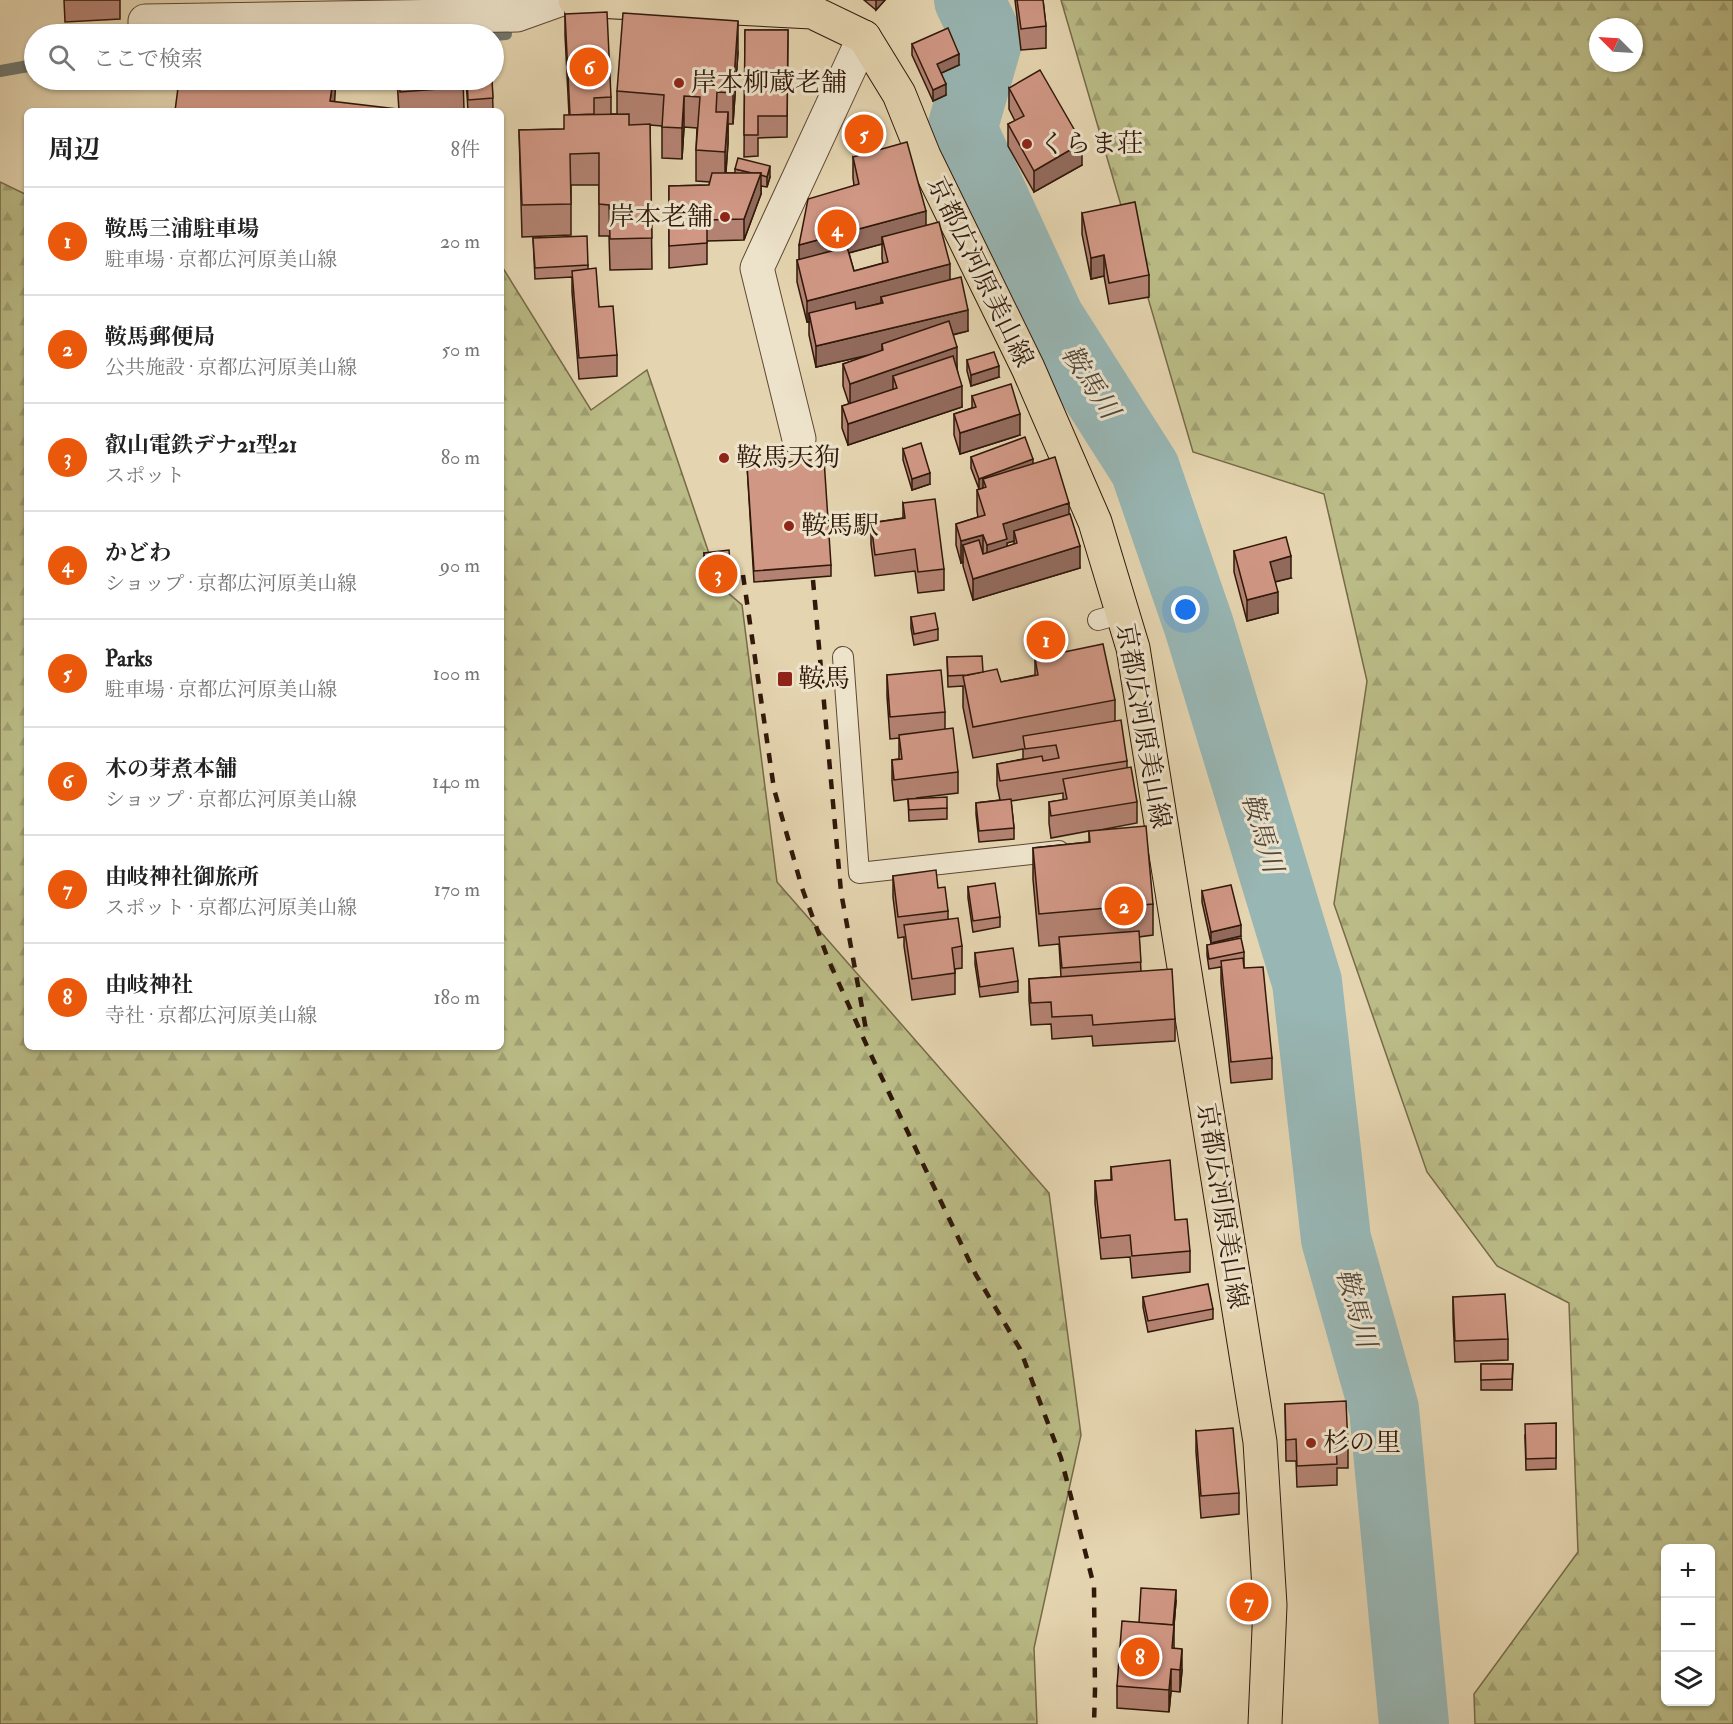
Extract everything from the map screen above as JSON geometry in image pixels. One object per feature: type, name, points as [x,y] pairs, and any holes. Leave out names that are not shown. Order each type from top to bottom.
[{"type":"main road","points":[[575,0],[812,12],[864,37]]},
{"type":"main road","name":"京都広河原美山線","points":[[864,37],[899,94],[924,156],[1028,368],[1095,522],[1110,617],[1133,648],[1152,841],[1260,1442],[1270,1605],[1265,1724]]},
{"type":"street","points":[[145,24],[145,21],[517,15],[559,0]]},
{"type":"street","points":[[799,439],[758,268],[864,37]]},
{"type":"lane","points":[[843,657],[860,873],[1082,849]]},
{"type":"green space","points":[[1061,0],[1733,0],[1733,1724],[1475,1724],[1474,1694],[1578,1552],[1569,1303],[1497,1266],[1427,1172],[1334,904],[1367,681],[1324,494],[1193,452]]},
{"type":"green space","points":[[0,182],[24,194],[24,1050],[504,1050],[504,270],[591,410],[647,370],[720,586],[742,605],[777,882],[1049,1193],[1081,1435],[1034,1648],[1037,1724],[0,1724]]},
{"type":"building","points":[[1017,0],[1043,0],[1046,26],[1021,29]]},
{"type":"building","points":[[607,12],[611,97],[594,98],[594,114],[570,115],[565,14]]},
{"type":"building","points":[[623,13],[738,21],[733,93],[717,92],[716,112],[728,112],[725,152],[696,150],[700,97],[684,96],[682,128],[662,127],[664,95],[617,91]]},
{"type":"building","points":[[948,28],[959,54],[937,64],[946,84],[933,90],[912,44]]},
{"type":"building","points":[[745,30],[788,30],[787,116],[758,116],[758,135],[744,135]]},
{"type":"building","points":[[1040,70],[1082,143],[1034,171],[1008,124],[1024,116],[1009,88]]},
{"type":"building","points":[[178,90],[332,90],[330,101],[389,108],[175,108]]},
{"type":"building","points":[[400,90],[426,90],[400,92]]},
{"type":"building","points":[[468,90],[493,90],[493,98],[468,100]]},
{"type":"building","points":[[629,114],[629,125],[650,124],[652,238],[610,239],[609,205],[599,204],[599,153],[570,154],[571,204],[522,205],[519,130],[564,129],[564,115]]},
{"type":"building","points":[[907,142],[926,211],[799,245],[808,199],[859,184],[853,157]]},
{"type":"building","points":[[738,158],[770,166],[767,177],[761,173],[735,169]]},
{"type":"building","points":[[712,173],[761,173],[744,219],[707,220],[707,243],[669,246],[669,186],[709,185]]},
{"type":"building","points":[[1135,202],[1149,275],[1109,283],[1104,255],[1091,258],[1082,213]]},
{"type":"building","points":[[939,222],[950,264],[807,301],[797,260],[847,247],[854,271],[888,262],[882,237]]},
{"type":"building","points":[[587,236],[588,265],[535,268],[533,238]]},
{"type":"building","points":[[596,268],[599,307],[613,306],[617,355],[579,358],[572,271]]},
{"type":"building","points":[[961,277],[968,310],[816,346],[809,313],[855,302],[856,309],[883,303],[881,297]]},
{"type":"building","points":[[949,321],[957,347],[850,384],[843,364],[883,350],[882,344]]},
{"type":"building","points":[[994,352],[999,366],[971,375],[967,360]]},
{"type":"building","points":[[953,356],[962,386],[848,424],[842,406],[897,388],[893,376]]},
{"type":"building","points":[[1011,384],[1020,414],[960,433],[954,414],[976,407],[972,396]]},
{"type":"building","points":[[1025,437],[1033,459],[979,479],[971,457]]},
{"type":"building","points":[[921,443],[930,473],[912,479],[903,449]]},
{"type":"building","points":[[1055,457],[1069,503],[1003,524],[1007,539],[987,545],[983,535],[961,541],[956,524],[985,515],[977,490],[986,487],[983,479]]},
{"type":"building","name":"鞍馬駅","points":[[824,459],[831,565],[754,571],[747,465]]},
{"type":"building","points":[[935,499],[944,569],[918,572],[915,549],[875,555],[871,523],[905,518],[903,503]]},
{"type":"building","points":[[1070,514],[1080,546],[973,579],[963,545],[979,540],[983,554],[1017,543],[1014,531]]},
{"type":"building","points":[[1286,537],[1291,556],[1270,562],[1278,592],[1247,600],[1234,551]]},
{"type":"building","points":[[729,550],[731,574],[707,577],[704,553]]},
{"type":"building","points":[[935,613],[938,629],[914,634],[911,617]]},
{"type":"building","points":[[1103,644],[1115,700],[973,727],[963,676],[997,669],[1001,682],[1038,675],[1035,658]]},
{"type":"building","points":[[982,656],[983,672],[948,676],[947,657]]},
{"type":"building","points":[[941,670],[945,712],[890,717],[887,675]]},
{"type":"building","points":[[1121,720],[1127,761],[1000,781],[997,764],[1042,756],[1043,761],[1059,758],[1056,745],[1025,749],[1023,736]]},
{"type":"building","points":[[953,728],[958,772],[894,780],[892,760],[902,759],[899,735]]},
{"type":"building","points":[[1131,767],[1137,802],[1051,816],[1049,802],[1067,799],[1063,779]]},
{"type":"building","points":[[947,797],[947,808],[909,810],[908,799]]},
{"type":"building","points":[[1011,799],[1014,828],[979,831],[976,803]]},
{"type":"building","points":[[1146,826],[1153,904],[1039,914],[1033,848],[1090,842],[1089,831]]},
{"type":"building","points":[[936,870],[938,888],[945,887],[948,911],[898,917],[893,876]]},
{"type":"building","points":[[995,883],[1000,917],[973,921],[968,887]]},
{"type":"building","points":[[1231,885],[1241,925],[1211,932],[1202,891]]},
{"type":"building","points":[[958,918],[962,946],[952,948],[955,973],[912,979],[904,925]]},
{"type":"building","points":[[1139,931],[1141,962],[1062,968],[1059,937]]},
{"type":"building","points":[[1241,938],[1244,952],[1209,959],[1207,945]]},
{"type":"building","points":[[1013,948],[1018,981],[980,987],[975,953]]},
{"type":"building","points":[[1243,958],[1244,968],[1263,967],[1272,1058],[1231,1062],[1221,961]]},
{"type":"building","points":[[1172,969],[1175,1019],[1093,1025],[1092,1015],[1052,1017],[1051,1002],[1031,1003],[1029,979]]},
{"type":"building","points":[[1170,1160],[1175,1220],[1187,1219],[1190,1251],[1132,1256],[1130,1235],[1101,1238],[1095,1181],[1112,1180],[1111,1167]]},
{"type":"building","points":[[1208,1284],[1213,1309],[1148,1321],[1143,1297]]},
{"type":"building","points":[[1505,1294],[1508,1339],[1455,1341],[1453,1297]]},
{"type":"building","points":[[1481,1364],[1513,1364],[1512,1379],[1481,1380]]},
{"type":"building","points":[[1346,1401],[1348,1446],[1336,1447],[1337,1464],[1297,1466],[1296,1439],[1286,1440],[1285,1404]]},
{"type":"building","points":[[1556,1423],[1556,1458],[1526,1459],[1525,1424]]},
{"type":"building","points":[[1233,1428],[1239,1493],[1201,1496],[1196,1431]]},
{"type":"building","points":[[1141,1588],[1176,1590],[1173,1625],[1139,1623]]},
{"type":"building","points":[[1122,1621],[1174,1625],[1172,1648],[1182,1649],[1180,1670],[1171,1669],[1169,1690],[1117,1686]]},
{"type":"waterway","name":"鞍馬川","points":[[969,0],[988,39],[962,129],[1049,318],[1145,469],[1199,626],[1307,982],[1336,1239],[1384,1409],[1414,1724]]},
{"type":"waterway","points":[[0,71],[24,67]]},
{"type":"railway","points":[[743,575],[774,789],[802,888],[828,959],[871,1055],[976,1275],[1020,1349],[1061,1458],[1094,1586],[1094,1724]]},
{"type":"railway","points":[[813,580],[841,892],[867,1035]]},
{"type":"place","name":"木の芽煮本舗","points":[[589,67]]},
{"type":"place","name":"岸本柳蔵老舗","points":[[679,83]]},
{"type":"place","name":"Parks","points":[[864,134]]},
{"type":"place","name":"くらま荘","points":[[1027,144]]},
{"type":"place","name":"岸本老舗","points":[[725,217]]},
{"type":"place","name":"かどわ","points":[[837,229]]},
{"type":"place","name":"鞍馬天狗","points":[[724,458]]},
{"type":"place","name":"鞍馬駅","points":[[789,526]]},
{"type":"place","name":"叡山電鉄デナ21型21","points":[[718,574]]},
{"type":"place","name":"鞍馬三浦駐車場","points":[[1046,640]]},
{"type":"place","name":"鞍馬","points":[[785,679]]},
{"type":"place","name":"鞍馬郵便局","points":[[1124,906]]},
{"type":"place","name":"杉の里","points":[[1311,1443]]},
{"type":"place","name":"由岐神社御旅所","points":[[1249,1602]]},
{"type":"place","name":"由岐神社","points":[[1140,1657]]}]
